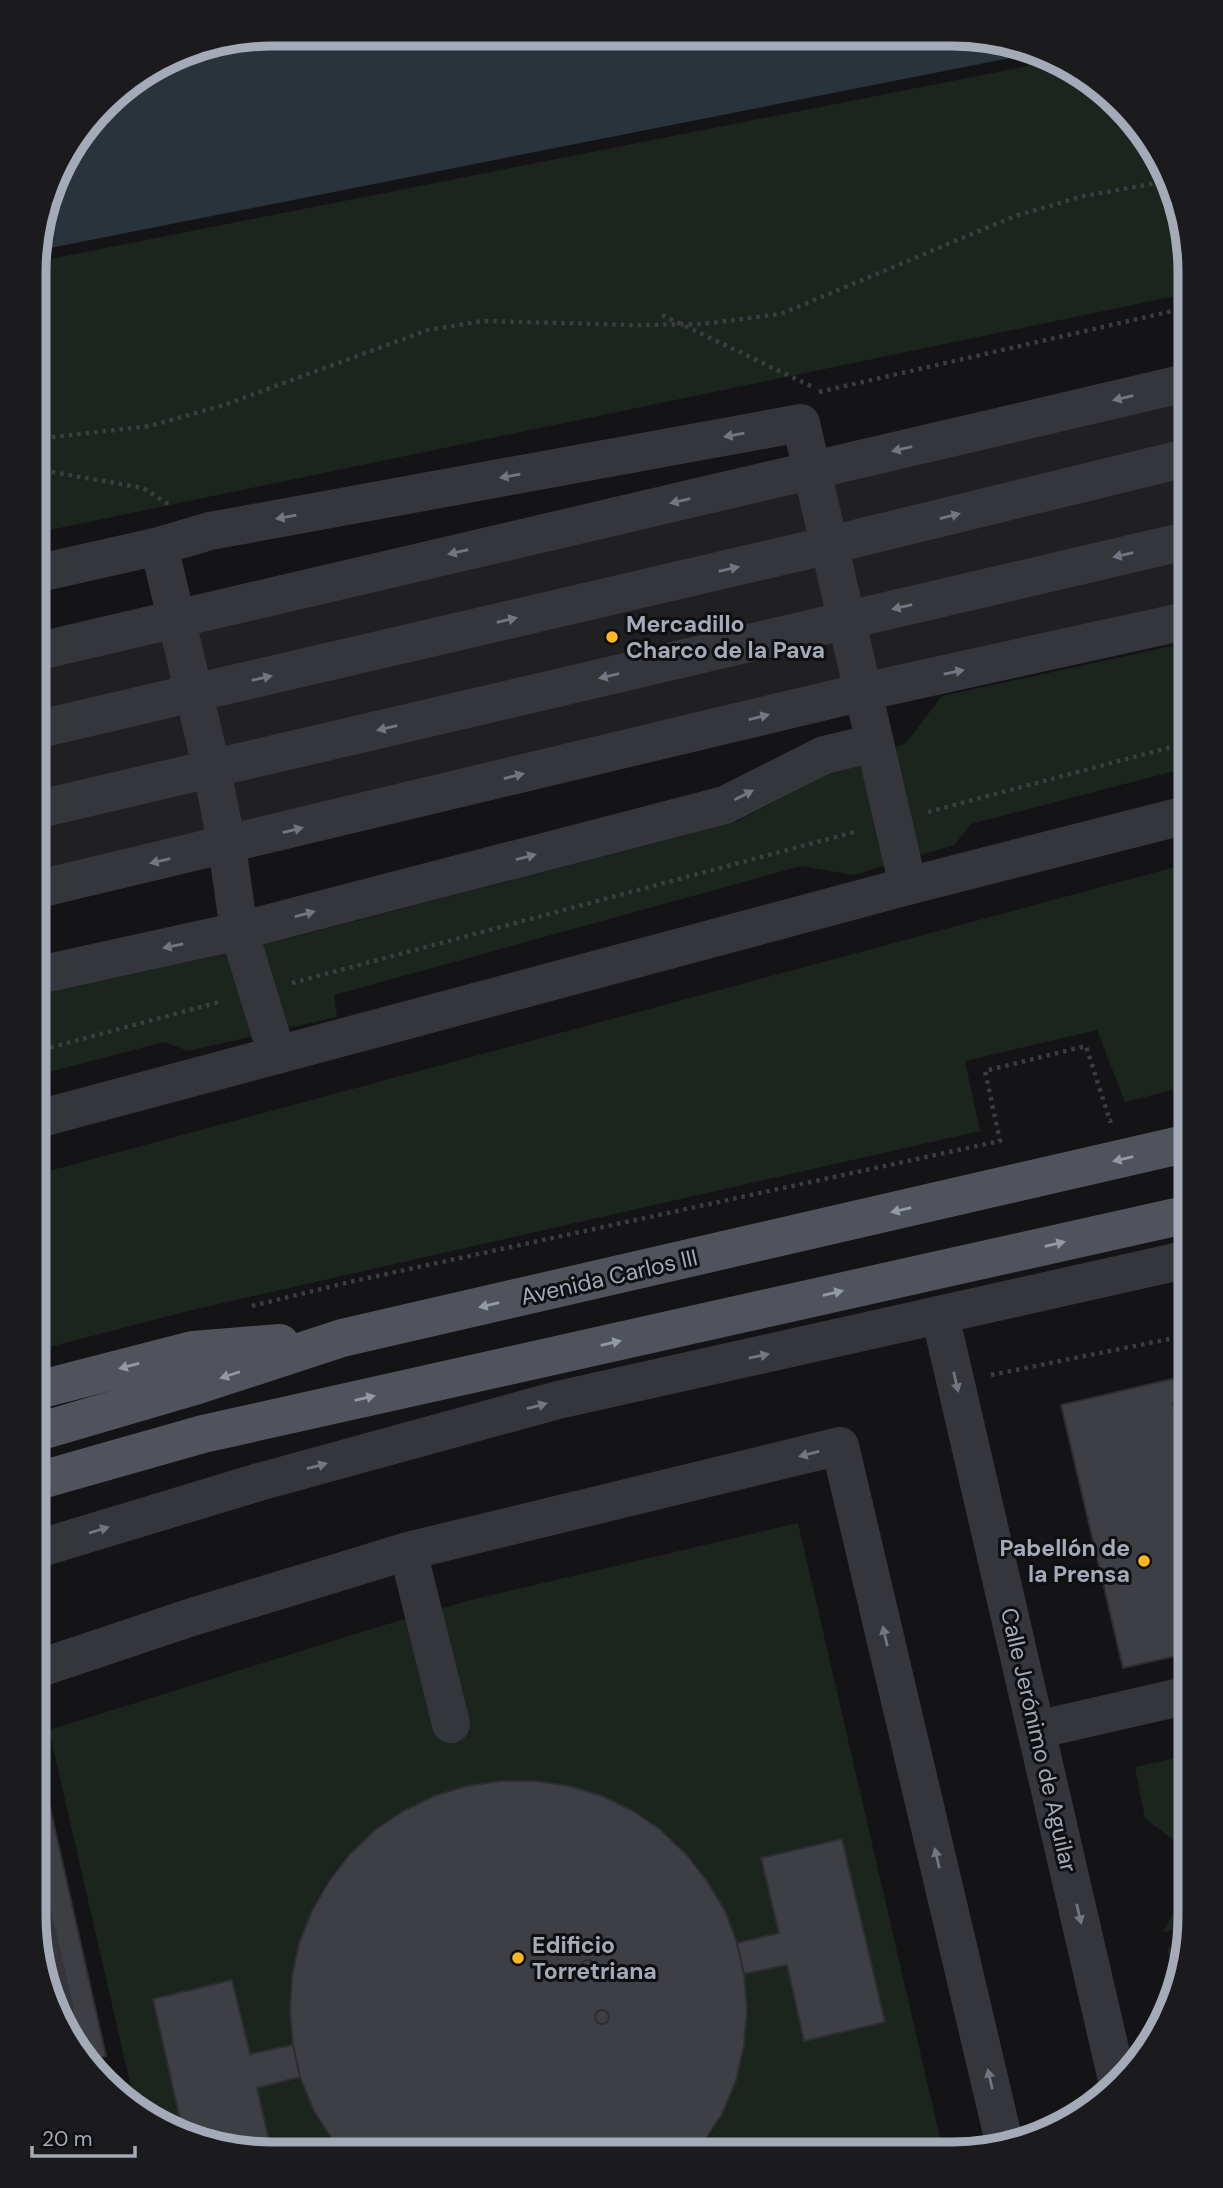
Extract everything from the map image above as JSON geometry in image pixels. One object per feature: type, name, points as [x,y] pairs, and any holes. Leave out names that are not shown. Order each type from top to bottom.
[{"type":"main road","name":"Avenida Carlos III","points":[[46,1429],[342,1339],[1177,1146]]},
{"type":"main road","points":[[46,1479],[203,1434],[1177,1217]]},
{"type":"main road","points":[[46,1388],[192,1350],[342,1339]]},
{"type":"main road","points":[[46,1495],[203,1434]]},
{"type":"street","points":[[46,649],[1178,385]]},
{"type":"street","points":[[46,572],[159,546],[210,531],[801,423],[908,886]]},
{"type":"street","points":[[46,727],[830,545],[1178,460]]},
{"type":"street","points":[[46,807],[1178,543]]},
{"type":"street","points":[[159,546],[212,769],[227,846],[239,931],[277,1055]]},
{"type":"street","points":[[46,887],[863,692],[1178,623]]},
{"type":"street","points":[[46,973],[239,931],[725,805],[824,755],[875,743]]},
{"type":"street","points":[[46,1117],[908,886],[1178,817]]},
{"type":"street","points":[[46,1546],[259,1482],[558,1400],[1177,1262]]},
{"type":"street","name":"Calle Jerónimo de Aguilar","points":[[940,1315],[1115,2071]]},
{"type":"street","points":[[46,1666],[205,1613],[408,1551],[840,1446],[1003,2136]]},
{"type":"street","points":[[408,1551],[452,1724]]},
{"type":"street","points":[[1036,1730],[1177,1698]]},
{"type":"path","points":[[46,438],[162,422],[260,393],[428,330],[483,321],[680,324],[782,314],[1015,216],[1083,196],[1158,183]]},
{"type":"path","points":[[662,315],[828,394]]},
{"type":"path","points":[[46,471],[143,488],[177,510]]},
{"type":"path","points":[[46,1049],[1178,745]]},
{"type":"path","points":[[247,1307],[354,1280],[1000,1142],[985,1070],[1086,1045],[1110,1121],[1123,1118]]},
{"type":"path","points":[[956,1382],[1177,1337]]},
{"type":"shaded area","points":[[257,46],[966,46],[1018,56],[47,249],[53,213],[63,185],[84,146],[102,123],[123,102],[159,76],[185,63],[228,50]]},
{"type":"shaded area","points":[[1038,64],[1077,84],[1100,102],[1139,146],[1154,172],[1173,228],[1178,295],[46,531],[46,260]]},
{"type":"shaded area","name":"Mercadillo Charco de la Pava","points":[[1173,386],[1178,407],[1178,624],[46,886],[46,651]]},
{"type":"shaded area","points":[[1178,645],[1178,770],[971,824],[954,845],[854,875],[801,866],[334,995],[337,1017],[188,1051],[164,1042],[46,1073],[46,992],[278,941],[736,822],[835,770],[906,743],[942,696]]},
{"type":"shaded area","points":[[1178,866],[1178,1089],[1125,1102],[1097,1030],[965,1061],[980,1131],[192,1310],[46,1348],[46,1172]]},
{"type":"shaded area","points":[[798,1523],[941,2142],[705,2142],[732,2092],[738,2069],[745,2022],[744,1974],[787,1965],[804,2041],[885,2022],[842,1839],[761,1858],[779,1933],[737,1943],[724,1913],[697,1866],[674,1840],[661,1830],[539,1782],[516,1780],[469,1786],[439,1796],[378,1828],[351,1852],[316,1900],[305,1927],[293,1984],[293,2045],[250,2054],[232,1980],[153,1999],[181,2123],[133,2095],[49,1730],[471,1600]]},
{"type":"shaded area","points":[[1177,1758],[1177,1843],[1145,1818],[1135,1767]]},
{"type":"shaded area","points":[[1177,1907],[1177,1929],[1163,1932]]},
{"type":"shaded area","points":[[1175,1946],[1171,1967],[1167,1948]]},
{"type":"shaded area","points":[[300,2077],[314,2111],[334,2142],[269,2142],[257,2088]]},
{"type":"building","name":"Pabellón de la Prensa","points":[[1177,1378],[1177,1402],[1173,1403],[1177,1421],[1177,1656],[1123,1668],[1061,1405]]},
{"type":"building","name":"Edificio Torretriana","points":[[501,1781],[535,1781],[569,1786],[602,1796],[633,1811],[661,1830],[686,1854],[707,1881],[725,1911],[737,1943],[744,1974],[747,2010],[744,2045],[736,2081],[722,2114],[704,2142],[334,2142],[314,2111],[300,2077],[293,2045],[290,2011],[292,1976],[299,1943],[312,1911],[329,1881],[350,1854],[375,1830],[403,1811],[434,1796],[467,1786]]},
{"type":"building","points":[[46,1789],[106,2056],[96,2058],[73,2022],[46,1905]]},
{"type":"building","points":[[842,1839],[885,2022],[804,2041],[787,1965],[744,1974],[737,1943],[779,1933],[761,1858]]},
{"type":"building","points":[[588,1960],[594,1962],[594,1974],[588,1976],[582,1974],[580,1968],[582,1962]]},
{"type":"building","points":[[232,1980],[250,2054],[293,2045],[300,2077],[257,2088],[269,2142],[242,2141],[213,2135],[181,2123],[153,1999]]},
{"type":"building","points":[[599,2010],[605,2010],[609,2017],[605,2024],[599,2024],[595,2020],[595,2014]]},
{"type":"place","name":"Mercadillo Charco de la Pava","points":[[612,637]]},
{"type":"place","name":"Pabellón de la Prensa","points":[[1144,1561]]},
{"type":"place","name":"Edificio Torretriana","points":[[518,1958]]}]
